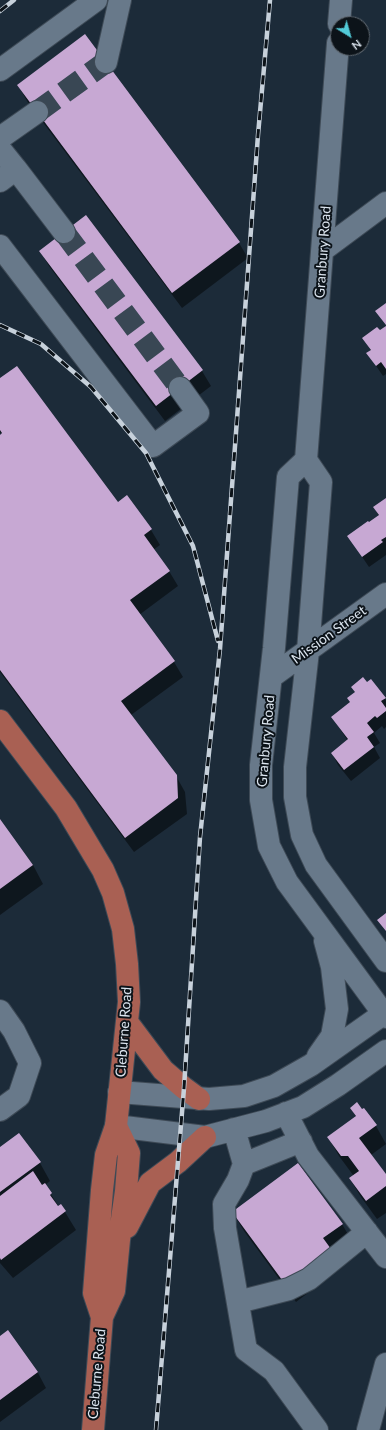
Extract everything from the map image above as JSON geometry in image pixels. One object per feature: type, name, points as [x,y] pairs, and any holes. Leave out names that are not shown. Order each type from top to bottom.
[{"type":"main road","name":"Cleburne Road","points":[[0,721],[66,808],[103,870],[115,900],[123,929],[129,1002],[116,1126],[106,1155],[94,1293],[102,1317]]},
{"type":"main road","points":[[127,1022],[163,1070],[199,1099]]},
{"type":"main road","name":"Cleburne Road","points":[[93,1430],[102,1317],[114,1291],[129,1153],[116,1126]]},
{"type":"main road","points":[[119,1240],[150,1183],[178,1162],[206,1137]]},
{"type":"street","points":[[0,70],[96,0]]},
{"type":"street","points":[[106,62],[120,0]]},
{"type":"street","points":[[340,16],[341,0]]},
{"type":"street","name":"Granbury Road","points":[[337,56],[306,460],[288,477],[271,677],[261,765],[261,800],[269,846],[287,882],[385,1014]]},
{"type":"street","points":[[0,138],[37,112]]},
{"type":"street","points":[[0,149],[8,175],[64,232]]},
{"type":"street","points":[[323,250],[386,203]]},
{"type":"street","points":[[0,246],[153,446],[198,412],[180,388]]},
{"type":"street","points":[[306,460],[321,482],[308,651],[295,767],[295,797],[302,835],[316,865],[386,961]]},
{"type":"street","name":"Mission Street","points":[[271,677],[386,594]]},
{"type":"street","points":[[311,1065],[332,1036],[337,1009],[332,967],[323,932]]},
{"type":"street","points":[[0,1011],[14,1030],[30,1063],[19,1096],[0,1110]]},
{"type":"street","points":[[119,1092],[199,1099],[244,1096],[274,1086],[311,1065],[385,1014]]},
{"type":"street","points":[[116,1126],[206,1137],[266,1121],[303,1107],[338,1085],[386,1051]]},
{"type":"street","points":[[286,1113],[308,1156],[386,1257]]},
{"type":"street","points":[[234,1129],[244,1164],[238,1180],[224,1204],[225,1228],[246,1350],[274,1371],[317,1430]]},
{"type":"street","points":[[244,1164],[301,1141]]},
{"type":"street","points":[[238,1302],[289,1289],[309,1278],[367,1232]]},
{"type":"street","points":[[368,1430],[386,1364]]},
{"type":"building","points":[[85,34],[240,242],[172,293],[17,85]]},
{"type":"building","points":[[86,215],[203,370],[156,406],[39,251]]},
{"type":"building","points":[[386,303],[386,325],[375,311]]},
{"type":"building","points":[[386,326],[386,369],[381,362],[376,366],[366,353],[371,350],[362,338],[377,327],[380,330]]},
{"type":"building","points":[[17,366],[118,502],[127,495],[152,529],[144,535],[170,571],[130,600],[175,661],[121,701],[177,775],[178,798],[125,838],[0,670],[0,435],[2,433],[0,430],[0,378]]},
{"type":"building","points":[[386,498],[386,537],[381,540],[383,542],[362,557],[347,536],[379,515],[373,507]]},
{"type":"building","points":[[363,677],[367,682],[371,679],[386,698],[381,701],[386,708],[386,711],[377,718],[375,716],[367,723],[374,732],[367,737],[374,747],[344,770],[331,753],[348,739],[331,717],[350,702],[347,698],[355,692],[351,687]]},
{"type":"building","points":[[0,819],[33,865],[0,889]]},
{"type":"building","points":[[386,913],[386,931],[377,920]]},
{"type":"building","points":[[357,1102],[362,1109],[364,1108],[377,1125],[359,1138],[386,1174],[386,1186],[366,1201],[349,1178],[359,1171],[348,1156],[341,1156],[327,1137],[356,1116],[350,1108]]},
{"type":"building","points":[[19,1133],[41,1162],[0,1192],[0,1147]]},
{"type":"building","points":[[298,1163],[343,1224],[323,1238],[331,1249],[285,1284],[232,1212]]},
{"type":"building","points":[[33,1171],[42,1185],[45,1183],[52,1193],[50,1195],[58,1206],[61,1204],[66,1211],[1,1260],[0,1196]]},
{"type":"building","points":[[8,1330],[38,1372],[0,1400],[0,1336]]},
{"type":"tunnel","points":[[37,112],[106,62]]},
{"type":"tunnel","points":[[64,232],[180,388]]},
{"type":"railway","points":[[0,11],[14,0]]},
{"type":"railway","points":[[156,1430],[184,1088],[200,837],[220,649],[258,135],[270,0]]},
{"type":"railway","points":[[0,325],[41,344],[91,387],[146,453],[193,546],[218,641]]}]
